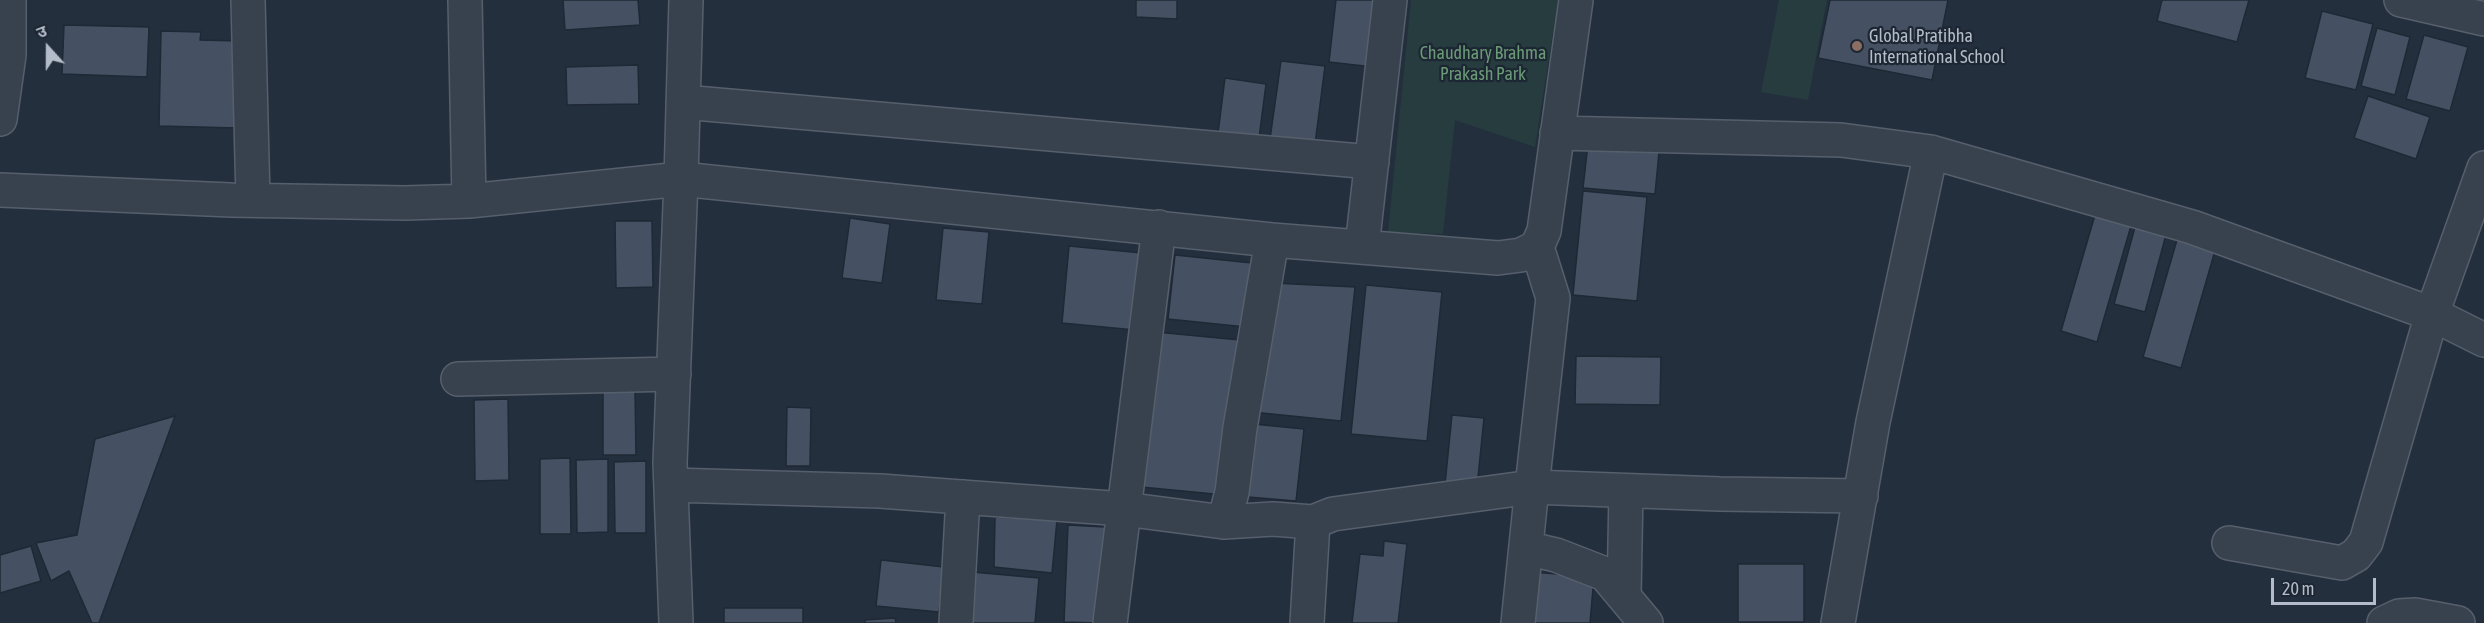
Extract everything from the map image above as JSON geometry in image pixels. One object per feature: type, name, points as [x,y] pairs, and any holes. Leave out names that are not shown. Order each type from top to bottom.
[{"type":"street","points":[[0,119],[9,54],[9,0]]},
{"type":"street","points":[[248,0],[253,200]]},
{"type":"street","points":[[465,0],[469,201]]},
{"type":"street","points":[[676,623],[671,485],[686,0]]},
{"type":"street","points":[[1362,246],[1390,0]]},
{"type":"street","points":[[0,190],[253,200],[405,203],[469,201],[681,179],[1272,240],[1498,258],[1521,255],[1537,247],[1544,231],[1575,0]]},
{"type":"street","points":[[2401,0],[2484,19]]},
{"type":"street","points":[[683,102],[1372,162]]},
{"type":"street","points":[[1557,133],[1841,140],[1931,152],[2192,227],[2432,314],[2484,340]]},
{"type":"street","points":[[1839,623],[1873,422],[1931,152]]},
{"type":"street","points":[[2229,543],[2342,563],[2356,555],[2366,542],[2432,314],[2484,168]]},
{"type":"street","points":[[1110,623],[1159,227]]},
{"type":"street","points":[[1224,522],[1232,492],[1240,428],[1272,240]]},
{"type":"street","points":[[1518,623],[1553,298],[1537,247]]},
{"type":"street","points":[[458,379],[674,374]]},
{"type":"street","points":[[671,485],[880,491],[1124,509],[1224,522],[1273,519],[1313,522],[1334,514],[1532,487],[1861,496]]},
{"type":"street","points":[[1624,596],[1626,491]]},
{"type":"street","points":[[956,623],[963,497]]},
{"type":"street","points":[[1307,623],[1313,522]]},
{"type":"street","points":[[1526,548],[1557,555],[1605,574],[1646,623]]},
{"type":"street","points":[[2384,623],[2399,616],[2415,615],[2458,623]]},
{"type":"green space","name":"Chaudhary Brahma Prakash Park","points":[[1411,0],[1558,0],[1535,147],[1455,120],[1443,234],[1388,232]]},
{"type":"green space","points":[[1779,0],[1827,0],[1808,100],[1761,92]]},
{"type":"building","points":[[563,0],[638,0],[640,25],[565,30]]},
{"type":"building","points":[[1136,0],[1177,0],[1177,19],[1136,17]]},
{"type":"building","points":[[1336,0],[1389,0],[1382,68],[1329,62]]},
{"type":"building","points":[[1830,0],[1948,0],[1932,80],[1818,58]]},
{"type":"building","points":[[2162,0],[2249,0],[2237,42],[2157,21]]},
{"type":"building","points":[[2322,11],[2373,24],[2356,90],[2305,78]]},
{"type":"building","points":[[64,25],[149,27],[147,77],[62,74]]},
{"type":"building","points":[[2377,28],[2410,37],[2395,95],[2361,86]]},
{"type":"building","points":[[161,31],[201,32],[200,40],[239,41],[238,128],[159,126]]},
{"type":"building","points":[[2424,35],[2468,47],[2450,111],[2406,99]]},
{"type":"building","points":[[1281,61],[1325,66],[1314,152],[1269,146]]},
{"type":"building","points":[[638,65],[639,104],[567,105],[566,67]]},
{"type":"building","points":[[1225,78],[1266,84],[1258,146],[1217,141]]},
{"type":"building","points":[[2368,96],[2430,117],[2416,159],[2354,138]]},
{"type":"building","points":[[1589,135],[1660,142],[1655,194],[1583,188]]},
{"type":"building","points":[[1583,191],[1647,197],[1637,301],[1573,295]]},
{"type":"building","points":[[2095,215],[2131,226],[2097,342],[2061,331]]},
{"type":"building","points":[[850,218],[890,224],[882,283],[842,278]]},
{"type":"building","points":[[615,221],[652,221],[653,287],[616,288]]},
{"type":"building","points":[[2135,227],[2166,235],[2145,312],[2114,304]]},
{"type":"building","points":[[943,228],[989,232],[982,304],[936,300]]},
{"type":"building","points":[[2179,233],[2217,244],[2181,368],[2143,357]]},
{"type":"building","points":[[1069,246],[1142,253],[1135,330],[1062,323]]},
{"type":"building","points":[[1175,255],[1252,263],[1246,327],[1168,319]]},
{"type":"building","points":[[1273,283],[1355,287],[1341,421],[1252,412]]},
{"type":"building","points":[[1366,285],[1442,292],[1427,441],[1351,434]]},
{"type":"building","points":[[1156,332],[1240,340],[1225,495],[1141,487]]},
{"type":"building","points":[[1576,356],[1661,357],[1660,405],[1575,404]]},
{"type":"building","points":[[603,391],[635,391],[636,455],[603,455]]},
{"type":"building","points":[[508,399],[509,480],[475,481],[474,400]]},
{"type":"building","points":[[787,407],[811,408],[810,466],[786,466]]},
{"type":"building","points":[[1452,415],[1484,418],[1477,487],[1445,484]]},
{"type":"building","points":[[175,416],[99,623],[92,623],[69,571],[51,581],[36,543],[77,535],[95,439]]},
{"type":"building","points":[[1243,423],[1304,429],[1296,501],[1236,496]]},
{"type":"building","points":[[570,458],[571,534],[540,534],[540,459]]},
{"type":"building","points":[[608,459],[608,532],[577,533],[576,460]]},
{"type":"building","points":[[646,461],[646,533],[615,533],[614,462]]},
{"type":"building","points":[[995,517],[1057,520],[1052,573],[994,567]]},
{"type":"building","points":[[1068,525],[1105,527],[1101,623],[1064,622]]},
{"type":"building","points":[[1384,541],[1407,544],[1398,623],[1352,623],[1360,554],[1383,556]]},
{"type":"building","points":[[31,546],[41,581],[0,593],[0,555]]},
{"type":"building","points":[[881,560],[944,567],[939,612],[876,606]]},
{"type":"building","points":[[1738,564],[1804,564],[1804,622],[1738,622]]},
{"type":"building","points":[[972,572],[1039,578],[1035,623],[967,623]]},
{"type":"building","points":[[1532,572],[1594,577],[1590,623],[1528,623]]},
{"type":"building","points":[[724,608],[803,608],[803,623],[724,623]]},
{"type":"building","points":[[895,618],[896,623],[865,623],[865,620]]},
{"type":"place","name":"Global Pratibha International School","points":[[1857,46]]}]
